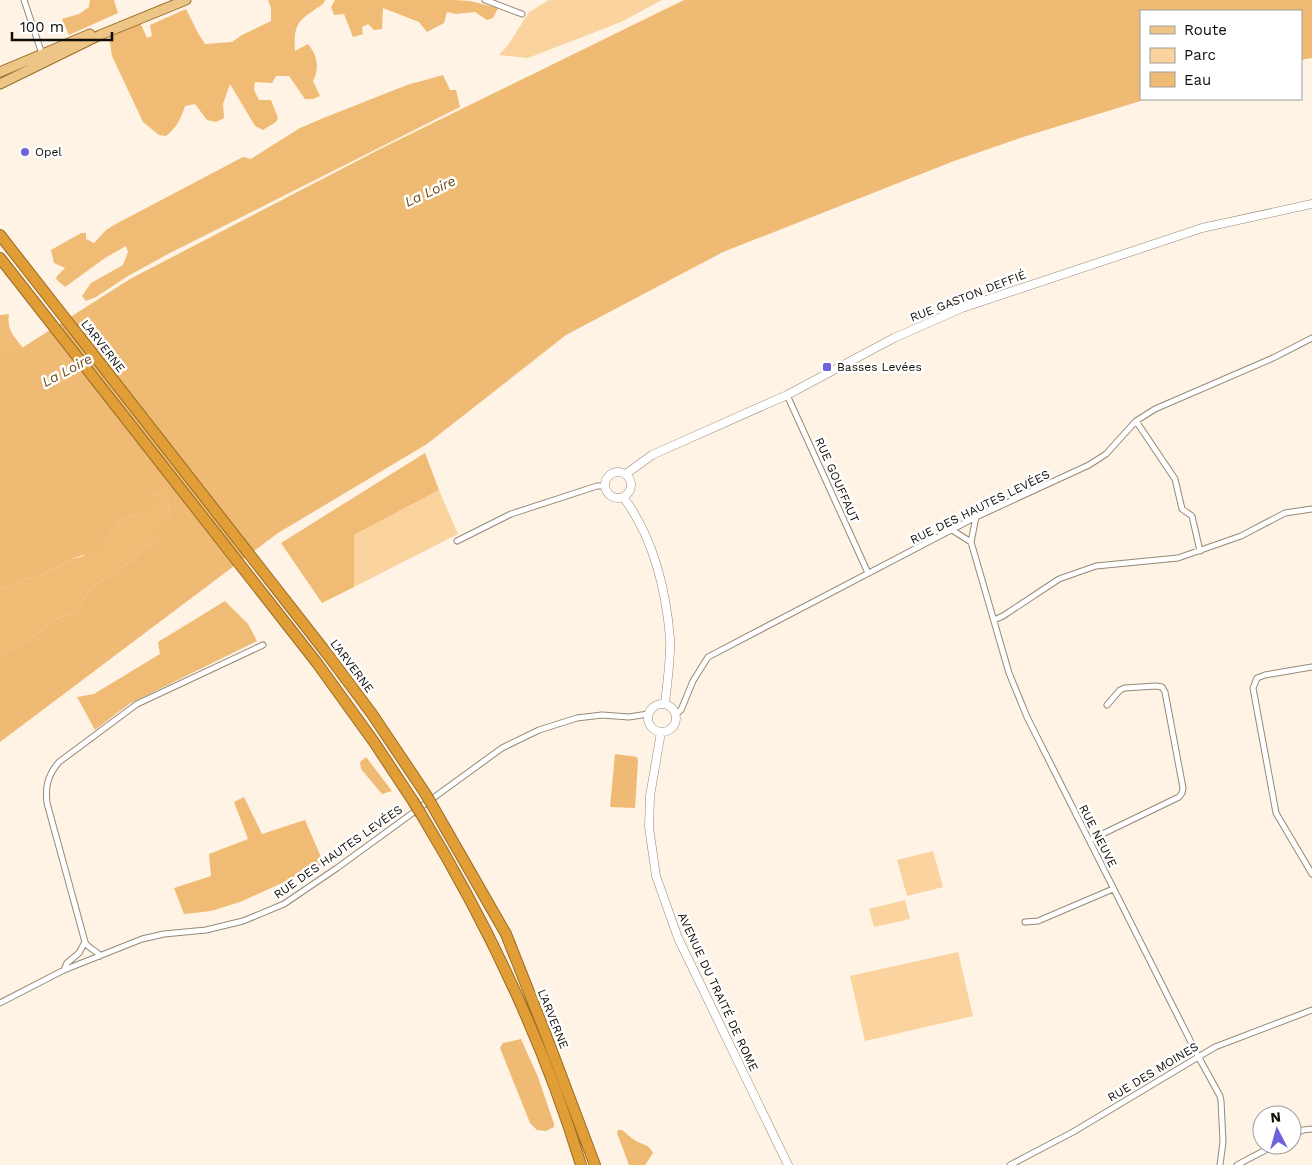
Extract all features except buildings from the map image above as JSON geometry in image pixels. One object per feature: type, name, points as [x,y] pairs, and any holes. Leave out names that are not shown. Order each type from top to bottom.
[{"type":"highway","name":"L'ARVERNE","points":[[0,235],[270,579],[362,701],[425,793],[506,934],[595,1165]]},
{"type":"highway","name":"L'ARVERNE","points":[[0,258],[346,702],[413,801],[447,859],[489,938],[533,1034],[570,1130],[581,1165]]},
{"type":"main road","points":[[0,72],[173,0]]},
{"type":"main road","points":[[0,84],[100,35],[186,0]]},
{"type":"main road","points":[[0,64],[24,61]]},
{"type":"main road","name":"RUE GASTON DEFFIÉ","points":[[626,474],[652,456],[787,395],[894,338],[962,308],[1202,228],[1312,204]]},
{"type":"main road","points":[[618,472],[626,474],[630,479],[631,486],[629,492],[623,497],[611,496],[606,491],[606,479],[611,474],[618,472]]},
{"type":"main road","points":[[623,497],[642,527],[656,566],[664,599],[670,640],[665,704]]},
{"type":"main road","points":[[665,704],[672,708],[676,714],[673,727],[665,732],[660,732],[650,726],[648,714],[653,707],[665,704]]},
{"type":"main road","name":"AVENUE DU TRAITÉ DE ROME","points":[[660,732],[650,796],[649,827],[656,876],[678,938],[788,1165]]},
{"type":"street","points":[[24,0],[42,54]]},
{"type":"street","points":[[485,0],[522,14]]},
{"type":"street","name":"RUE DES HAUTES LEVÉES","points":[[676,714],[681,710],[693,681],[708,657],[976,517],[1090,465],[1106,454],[1136,421],[1155,409],[1273,358],[1312,338]]},
{"type":"street","name":"RUE GOUFFAUT","points":[[787,395],[868,573]]},
{"type":"street","points":[[1136,421],[1175,479],[1182,509],[1192,516],[1200,551]]},
{"type":"street","points":[[457,541],[511,514],[605,486]]},
{"type":"street","points":[[994,620],[1059,579],[1096,566],[1178,558],[1241,536],[1285,513],[1312,509]]},
{"type":"street","points":[[952,530],[971,542],[976,517]]},
{"type":"street","name":"RUE NEUVE","points":[[971,542],[1009,674],[1027,717],[1220,1096],[1223,1142],[1220,1165]]},
{"type":"street","points":[[100,956],[99,953],[88,948],[85,942],[47,803],[46,786],[50,773],[59,762],[137,704],[263,645]]},
{"type":"street","points":[[1312,667],[1265,675],[1257,678],[1254,688],[1276,813],[1312,874]]},
{"type":"street","points":[[1090,840],[1178,797],[1182,793],[1183,788],[1165,692],[1162,687],[1125,688],[1120,690],[1107,705]]},
{"type":"street","name":"RUE DES HAUTES LEVÉES","points":[[0,1003],[64,970],[153,936],[206,930],[243,922],[284,904],[337,868],[502,748],[539,730],[577,718],[602,715],[629,717],[648,714]]},
{"type":"street","points":[[1025,922],[1038,921],[1113,889]]},
{"type":"street","points":[[64,970],[67,963],[79,953],[85,942]]},
{"type":"street","name":"RUE DES MOINES","points":[[1010,1165],[1073,1132],[1198,1056],[1231,1039],[1312,1010]]},
{"type":"street","points":[[1237,1165],[1256,1155]]},
{"type":"green space","points":[[549,0],[662,0],[621,22],[528,58],[499,55],[508,45],[529,12]]},
{"type":"green space","points":[[439,490],[458,534],[354,587],[354,535]]},
{"type":"green space","points":[[933,851],[943,887],[907,896],[897,860]]},
{"type":"green space","points":[[905,900],[910,919],[874,927],[869,909]]},
{"type":"green space","points":[[958,952],[973,1016],[865,1041],[850,976]]},
{"type":"shaded area","points":[[90,0],[114,0],[118,13],[69,35],[62,19],[79,14],[89,7]]},
{"type":"shaded area","points":[[268,0],[325,0],[323,4],[300,22],[295,33],[295,51],[308,44],[314,53],[317,66],[313,81],[320,96],[313,99],[305,99],[289,76],[276,76],[272,83],[255,82],[254,90],[259,100],[271,100],[278,118],[276,122],[263,130],[255,126],[230,84],[223,104],[224,118],[216,122],[207,120],[195,104],[185,106],[178,123],[166,136],[159,135],[143,122],[112,56],[109,36],[140,22],[147,38],[152,36],[150,25],[186,9],[205,44],[232,42],[271,21],[271,8]]},
{"type":"shaded area","points":[[335,0],[454,0],[470,1],[498,8],[493,18],[487,20],[475,12],[456,14],[447,12],[444,23],[427,32],[419,22],[383,8],[382,29],[374,30],[368,24],[362,27],[363,34],[353,37],[344,14],[334,15],[331,7]]},
{"type":"shaded area","points":[[443,75],[450,90],[456,90],[460,107],[168,254],[128,276],[96,297],[86,301],[82,296],[91,283],[123,265],[128,252],[126,246],[105,258],[65,287],[56,279],[65,268],[54,263],[51,250],[81,233],[86,233],[86,239],[94,243],[106,230],[114,225],[243,157],[251,159],[300,128],[407,85]]},
{"type":"shaded area","points":[[9,314],[10,330],[25,350],[0,367],[0,315]]},
{"type":"shaded area","points":[[425,453],[439,490],[354,535],[354,587],[322,603],[281,543]]},
{"type":"shaded area","points":[[159,491],[164,491],[168,500],[170,514],[161,524],[157,539],[130,562],[92,587],[75,612],[53,620],[27,642],[13,648],[0,658],[0,590],[40,575],[72,559],[81,557],[102,543],[121,521],[130,516],[144,513]]},
{"type":"shaded area","points":[[225,601],[248,624],[257,641],[129,704],[95,730],[77,697],[94,694],[160,654],[158,642]]},
{"type":"shaded area","points":[[244,797],[262,834],[305,820],[324,864],[240,902],[211,911],[184,914],[174,888],[211,876],[209,854],[248,839],[234,802]]},
{"type":"water","name":"La Loire","points":[[684,0],[1312,0],[1312,58],[1302,60],[1302,10],[1140,10],[1140,100],[1144,100],[1023,137],[954,161],[723,252],[566,335],[427,444],[278,533],[0,742],[0,658],[13,648],[27,642],[53,620],[75,612],[92,587],[130,562],[157,539],[159,526],[170,514],[168,500],[164,491],[159,491],[154,496],[154,502],[144,513],[130,516],[121,521],[92,552],[0,590],[0,362],[130,279],[382,148]]},
{"type":"water","points":[[615,754],[637,757],[635,808],[610,807]]},
{"type":"water","points":[[366,757],[392,791],[382,794],[361,769],[360,762]]},
{"type":"water","points":[[521,1039],[538,1077],[554,1124],[554,1127],[546,1131],[537,1130],[530,1123],[500,1048],[503,1043]]},
{"type":"water","points":[[618,1130],[622,1130],[634,1140],[648,1146],[653,1153],[645,1165],[629,1165],[617,1133]]},
{"type":"place","name":"Opel","points":[[25,152]]},
{"type":"place","name":"Basses Levées","points":[[827,367]]}]
